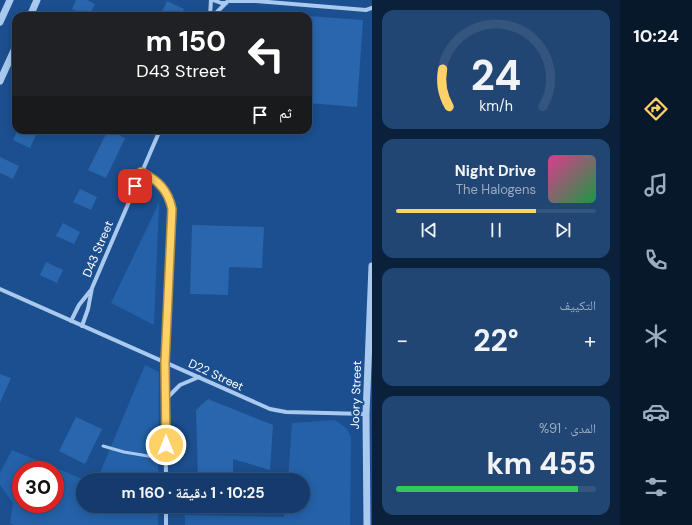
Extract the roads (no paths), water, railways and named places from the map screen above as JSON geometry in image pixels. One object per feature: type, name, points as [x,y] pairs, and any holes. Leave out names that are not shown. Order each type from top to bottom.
[{"type":"street","points":[[0,22],[10,0]]},
{"type":"street","points":[[32,12],[37,0]]},
{"type":"street","points":[[210,12],[212,0],[221,3],[229,1],[255,0],[366,10],[372,12]]},
{"type":"street","points":[[217,12],[229,1]]},
{"type":"street","points":[[366,10],[372,8]]},
{"type":"street","points":[[0,81],[12,55]]},
{"type":"street","name":"D43 Street","points":[[82,326],[88,309],[92,288],[158,134]]},
{"type":"street","points":[[141,172],[156,180],[162,186],[167,193],[172,209],[165,363],[166,473]]},
{"type":"street","name":"Joory Street","points":[[367,525],[366,414],[372,266]]},
{"type":"street","name":"D43 Street","points":[[71,321],[79,305],[92,288]]},
{"type":"street","name":"D22 Street","points":[[0,289],[254,403],[278,411],[366,414]]},
{"type":"street","points":[[166,399],[180,385],[199,377]]},
{"type":"street","points":[[366,414],[372,421]]},
{"type":"street","points":[[166,513],[166,525]]},
{"type":"lane","points":[[103,446],[124,452],[166,459]]}]
